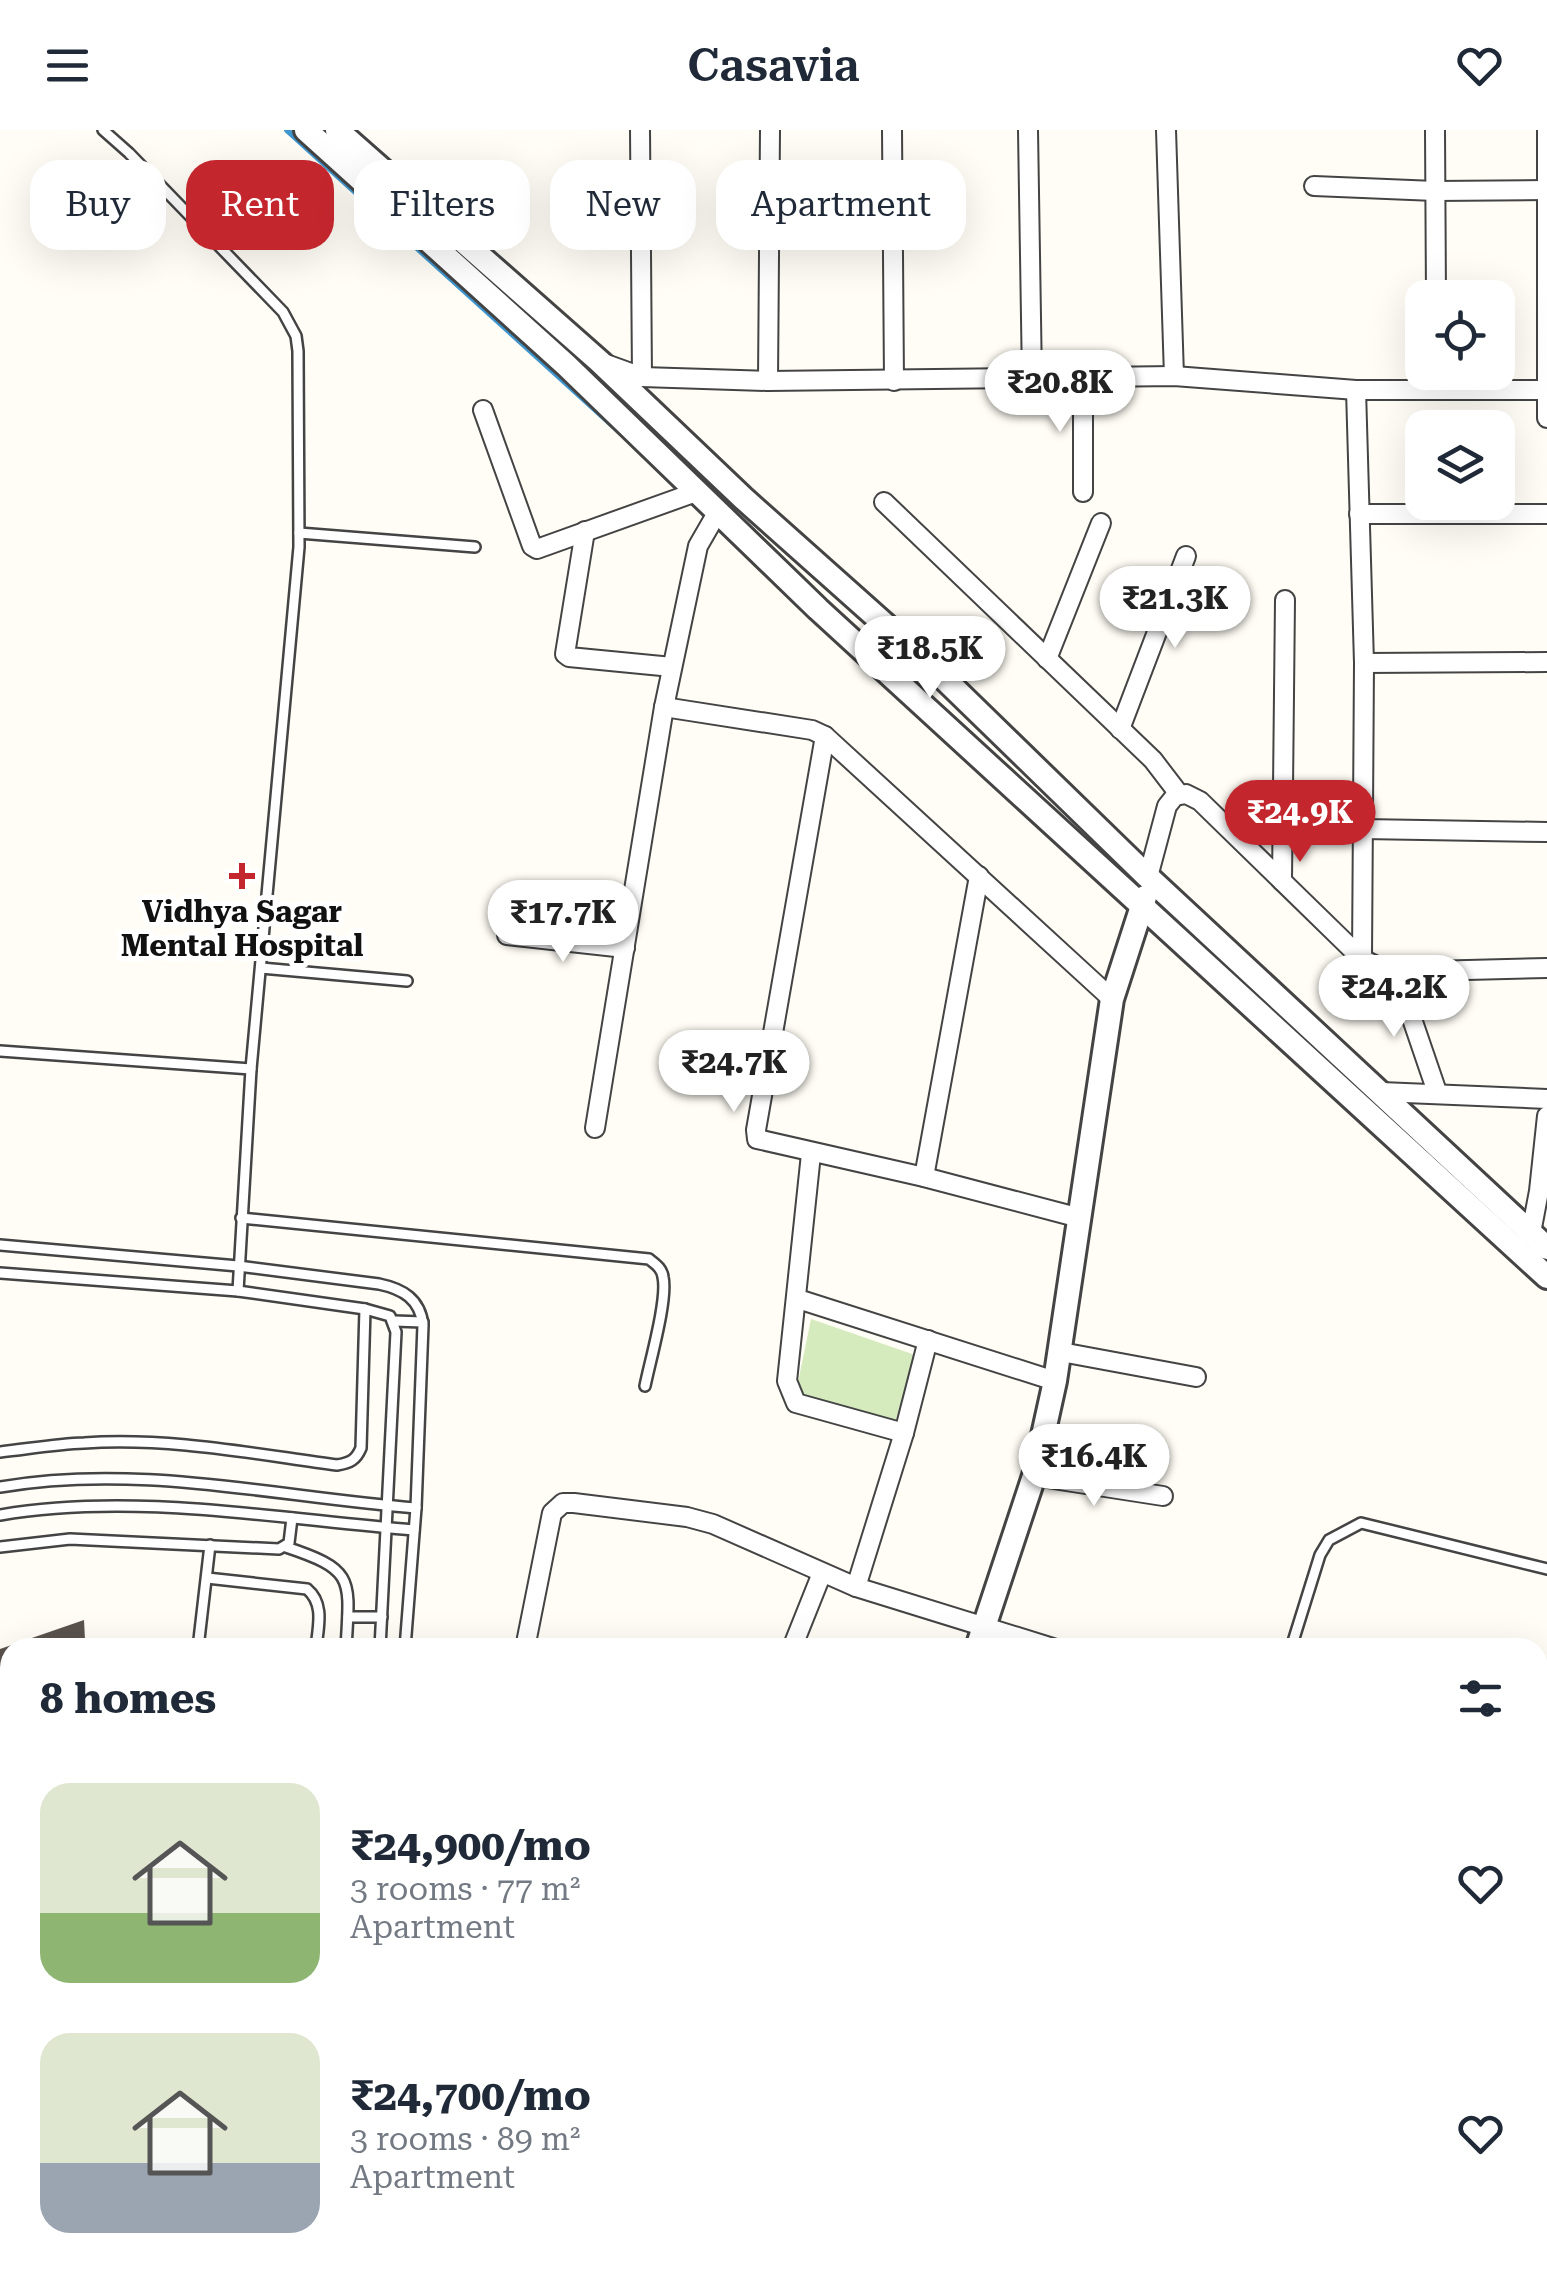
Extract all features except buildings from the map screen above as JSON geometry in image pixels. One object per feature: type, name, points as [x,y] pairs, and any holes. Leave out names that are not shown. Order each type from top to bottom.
[{"type":"street","points":[[306,130],[566,365],[717,513],[1547,1277]]},
{"type":"street","points":[[337,130],[599,361],[927,662],[1148,877],[1539,1241]]},
{"type":"street","points":[[640,130],[642,377]]},
{"type":"street","points":[[768,381],[770,130]]},
{"type":"street","points":[[892,130],[894,381]]},
{"type":"street","points":[[1028,130],[1032,380]]},
{"type":"street","points":[[1166,130],[1174,376]]},
{"type":"street","points":[[1435,130],[1436,280]]},
{"type":"street","points":[[1546,130],[1547,418]]},
{"type":"street","points":[[1314,186],[1546,190]]},
{"type":"street","points":[[599,361],[642,377],[768,381],[1174,376],[1356,390],[1405,385]]},
{"type":"street","points":[[1084,378],[1084,492]]},
{"type":"street","points":[[1515,388],[1546,390]]},
{"type":"street","points":[[1356,390],[1364,663],[1362,959]]},
{"type":"street","points":[[483,410],[533,548],[696,492]]},
{"type":"street","points":[[884,502],[1153,760],[1179,794],[1200,800],[1362,959],[1379,969],[1396,972],[1547,968]]},
{"type":"street","points":[[595,1128],[664,707],[698,546],[717,513]]},
{"type":"street","points":[[1359,514],[1547,514]]},
{"type":"street","points":[[1047,659],[1100,522]]},
{"type":"street","points":[[585,531],[565,654],[569,658],[672,667]]},
{"type":"street","points":[[1120,729],[1186,556]]},
{"type":"street","points":[[1282,880],[1285,600]]},
{"type":"street","points":[[1364,663],[1547,662]]},
{"type":"street","points":[[664,707],[812,730],[825,736],[1112,1000]]},
{"type":"street","points":[[825,736],[755,1135],[760,1141],[924,1177],[1080,1218]]},
{"type":"street","points":[[529,1638],[552,1513],[563,1503],[700,1521],[981,1638],[1034,1476],[1062,1352],[1112,1000],[1143,907],[1167,806],[1179,794]]},
{"type":"street","points":[[1363,829],[1547,832]]},
{"type":"street","points":[[924,1177],[979,876]]},
{"type":"street","points":[[507,935],[624,948]]},
{"type":"street","points":[[1396,972],[1437,1092]]},
{"type":"street","points":[[1381,1092],[1547,1100]]},
{"type":"street","points":[[1539,1241],[1547,1116]]},
{"type":"street","points":[[811,1154],[787,1381],[792,1398],[796,1403],[904,1433]]},
{"type":"street","points":[[798,1299],[1055,1381]]},
{"type":"street","points":[[856,1586],[904,1433],[928,1340]]},
{"type":"street","points":[[1062,1352],[1196,1377]]},
{"type":"street","points":[[1034,1476],[1162,1496]]},
{"type":"street","points":[[796,1638],[822,1573]]},
{"type":"lane","points":[[103,130],[284,312],[298,351],[299,533],[251,1070],[238,1291]]},
{"type":"lane","points":[[299,533],[475,547]]},
{"type":"lane","points":[[261,968],[407,981]]},
{"type":"lane","points":[[0,1051],[251,1070]]},
{"type":"lane","points":[[241,1218],[649,1259],[664,1275],[664,1292],[646,1386]]},
{"type":"lane","points":[[0,1245],[238,1266],[394,1287],[417,1303],[423,1322],[416,1508],[406,1638]]},
{"type":"lane","points":[[0,1273],[238,1291],[382,1313],[394,1321],[423,1322]]},
{"type":"lane","points":[[0,1452],[86,1442],[214,1448],[337,1466],[349,1464],[361,1448],[365,1310]]},
{"type":"lane","points":[[381,1638],[394,1321]]},
{"type":"lane","points":[[0,1486],[56,1479],[171,1479],[416,1508]]},
{"type":"lane","points":[[0,1515],[76,1505],[414,1530]]},
{"type":"lane","points":[[286,1547],[292,1518]]},
{"type":"lane","points":[[1295,1638],[1320,1556],[1329,1540],[1362,1522],[1547,1570]]},
{"type":"lane","points":[[0,1547],[70,1540],[279,1550],[286,1547],[324,1560],[341,1572],[347,1589],[347,1638]]},
{"type":"lane","points":[[199,1638],[210,1545]]},
{"type":"lane","points":[[207,1578],[307,1589],[314,1595],[320,1612],[317,1638]]},
{"type":"lane","points":[[348,1617],[382,1617]]},
{"type":"green space","points":[[811,1319],[918,1356],[894,1424],[796,1392]]},
{"type":"waterway","points":[[287,130],[621,433]]},
{"type":"place","name":"Vidhya Sagar Mental Hospital","points":[[242,876]]}]
